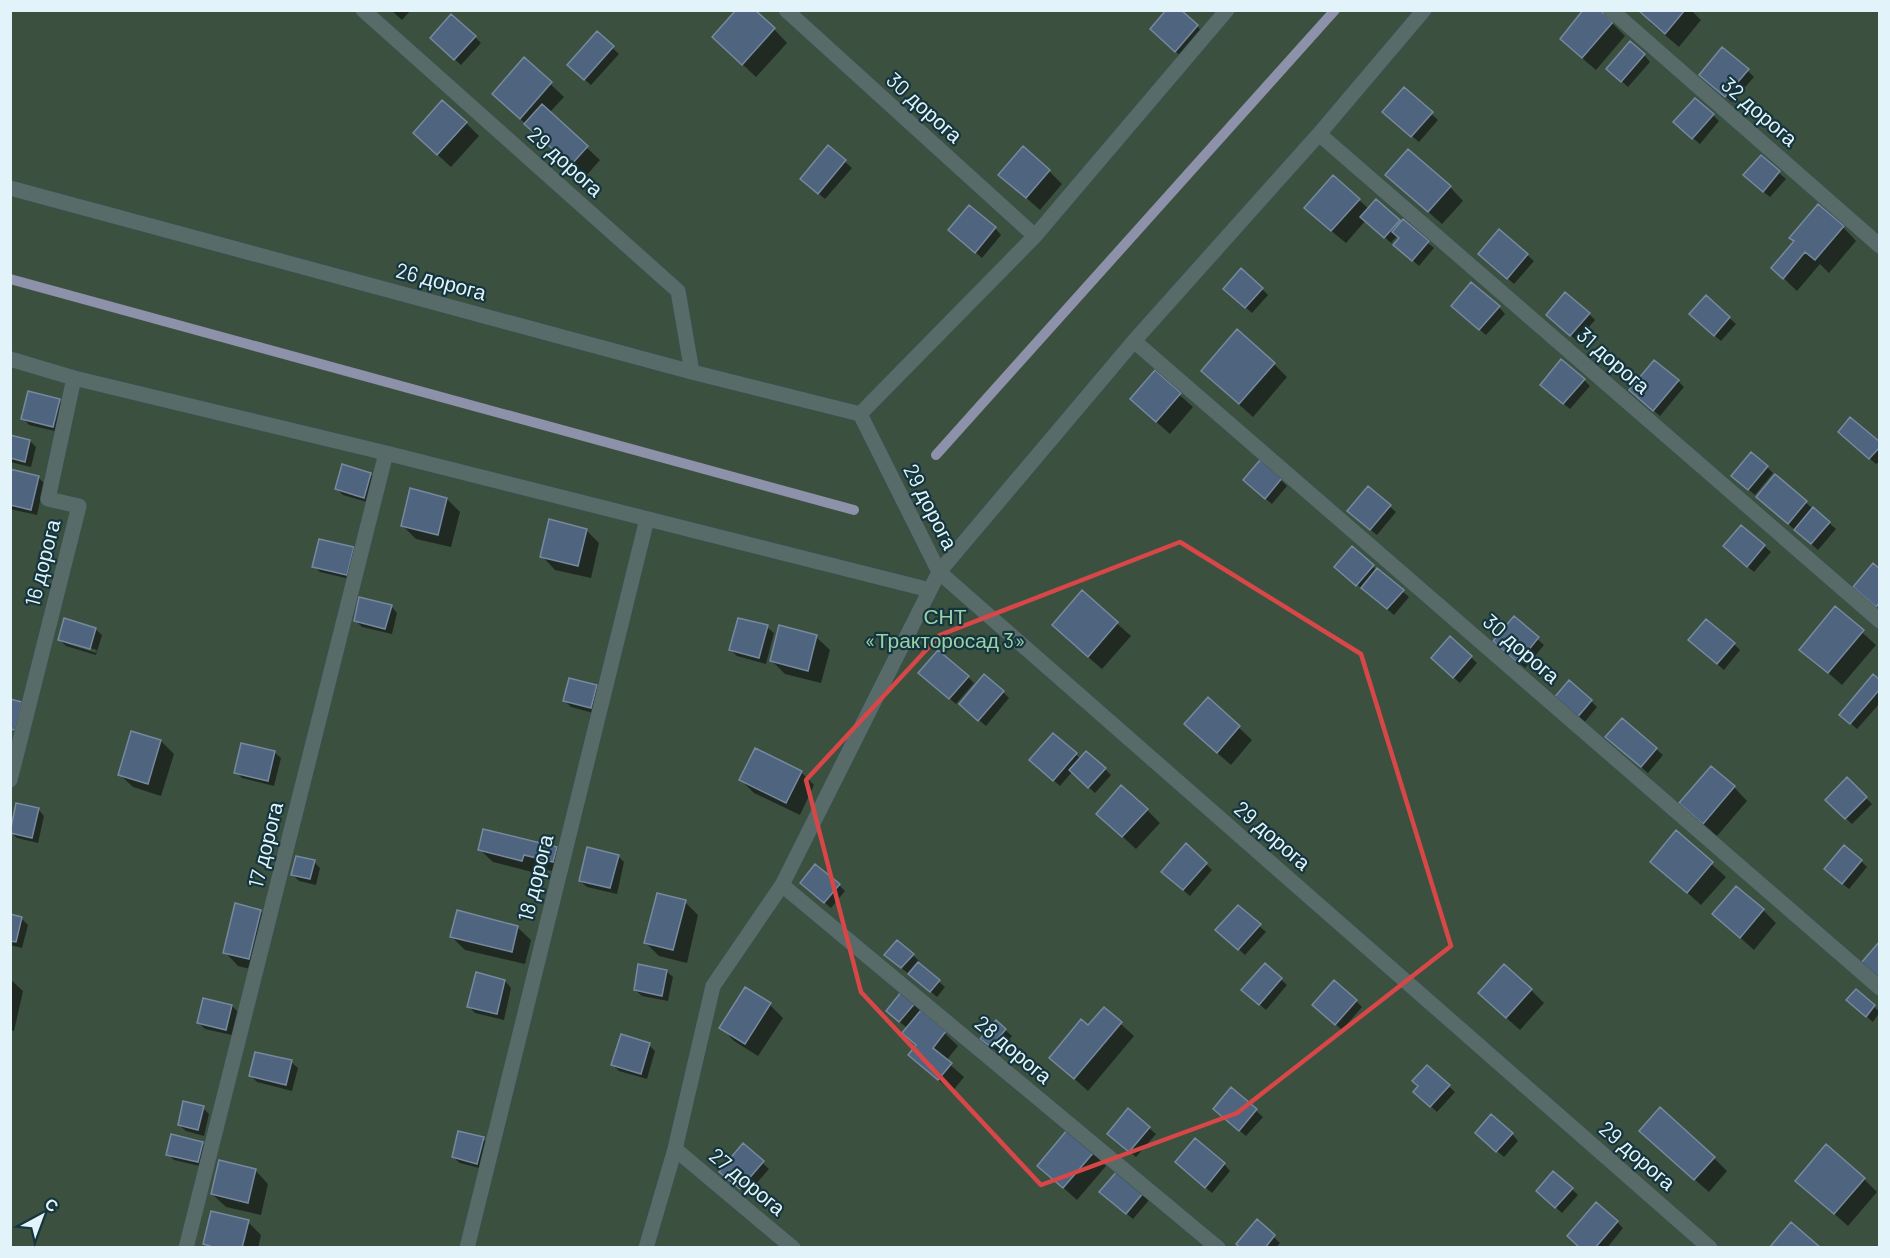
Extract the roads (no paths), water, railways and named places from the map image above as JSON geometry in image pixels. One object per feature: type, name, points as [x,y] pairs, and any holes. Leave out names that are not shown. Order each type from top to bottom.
[{"type":"street","name":"29 дорога","points":[[363,10],[678,291],[692,372]]},
{"type":"street","name":"30 дорога","points":[[786,10],[1035,236]]},
{"type":"street","points":[[646,1248],[675,1149],[713,986],[782,885],[939,572],[1134,341],[1319,134],[1424,10]]},
{"type":"street","name":"32 дорога","points":[[1611,10],[1880,246]]},
{"type":"street","points":[[860,414],[1035,236],[1220,13]]},
{"type":"street","name":"31 дорога","points":[[1319,134],[1880,621]]},
{"type":"street","name":"26 дорога","points":[[10,188],[692,372],[860,414]]},
{"type":"street","name":"30 дорога","points":[[1134,341],[1880,988]]},
{"type":"street","points":[[10,359],[74,378],[386,453],[930,590]]},
{"type":"street","name":"16 дорога","points":[[10,780],[79,506],[48,499],[74,378]]},
{"type":"street","name":"29 дорога","points":[[860,414],[939,572],[1710,1248]]},
{"type":"street","name":"17 дорога","points":[[186,1248],[386,453]]},
{"type":"street","name":"18 дорога","points":[[467,1248],[647,519]]},
{"type":"street","name":"28 дорога","points":[[782,885],[1218,1248]]},
{"type":"street","name":"27 дорога","points":[[675,1149],[793,1248]]},
{"type":"waterway","points":[[936,455],[1335,10]]},
{"type":"waterway","points":[[10,279],[854,510]]},
{"type":"park label","name":"СНТ «Тракторосад 3»","points":[[945,629]]}]
